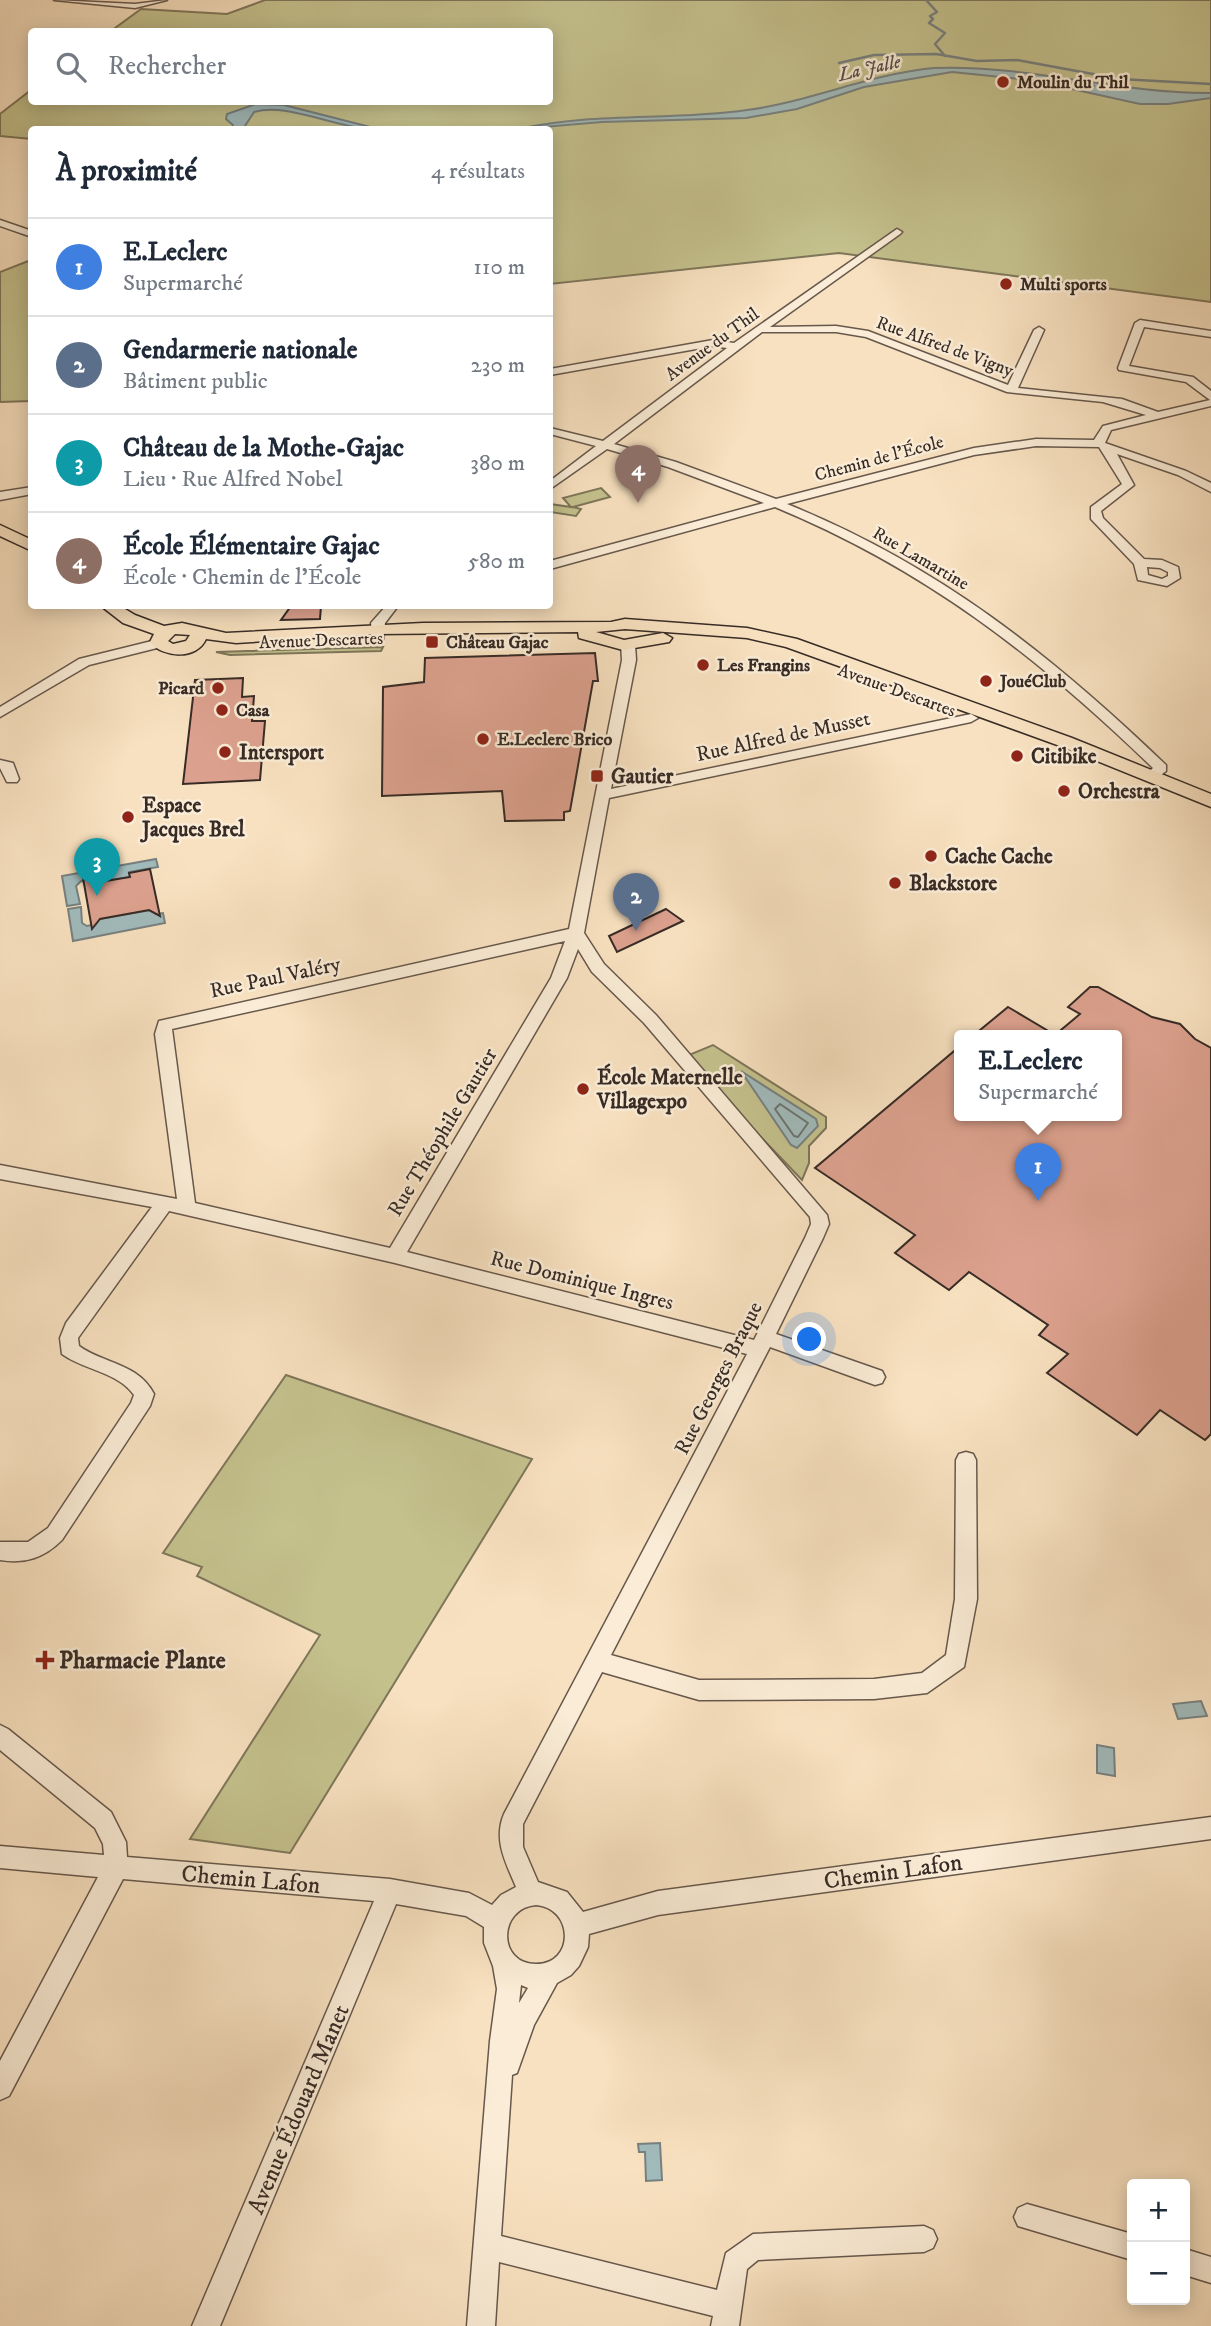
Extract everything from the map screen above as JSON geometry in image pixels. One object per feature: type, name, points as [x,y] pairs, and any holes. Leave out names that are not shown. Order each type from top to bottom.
[{"type":"main road","points":[[0,530],[28,544]]},
{"type":"main road","name":"Avenue Descartes","points":[[114,609],[162,638],[175,649],[196,639],[609,632],[615,643],[634,637],[747,633],[791,643],[988,713],[1211,801]]},
{"type":"main road","name":"Avenue Descartes","points":[[634,637],[731,638],[770,646],[971,718],[1170,796],[1211,815]]},
{"type":"street","points":[[58,0],[135,6],[158,2]]},
{"type":"street","points":[[0,223],[26,233]]},
{"type":"street","name":"Avenue du Thil","points":[[553,484],[736,346],[897,232]]},
{"type":"street","points":[[0,238],[26,233]]},
{"type":"street","points":[[1211,334],[1140,323],[1123,368],[1189,379],[1211,397]]},
{"type":"street","name":"Rue Alfred de Vigny","points":[[762,329],[848,330],[899,344],[986,383],[1011,390],[1119,401],[1139,405],[1155,415]]},
{"type":"street","points":[[1011,390],[1039,330]]},
{"type":"street","points":[[553,371],[713,343],[736,346]]},
{"type":"street","points":[[1140,562],[1097,519],[1095,510],[1128,485],[1103,446],[1107,428],[1211,403]]},
{"type":"street","name":"Rue Lamartine","points":[[553,432],[608,444],[775,502],[886,555],[948,592],[1012,636],[1075,685],[1161,768],[1151,776]]},
{"type":"street","name":"Chemin de l'École","points":[[553,564],[775,502],[986,449],[1062,439],[1103,446],[1182,473],[1211,488]]},
{"type":"street","points":[[735,513],[739,489]]},
{"type":"street","points":[[0,496],[28,491]]},
{"type":"street","points":[[378,634],[378,623],[390,609]]},
{"type":"street","name":"Rue Théophile Gautier","points":[[395,1256],[559,978],[576,933],[634,637]]},
{"type":"street","points":[[0,713],[84,662],[162,638]]},
{"type":"street","name":"Rue Alfred de Musset","points":[[603,796],[971,718]]},
{"type":"street","points":[[0,764],[8,766],[12,779]]},
{"type":"street","name":"Rue Paul Valéry","points":[[187,1209],[163,1034],[165,1025],[576,933]]},
{"type":"street","name":"Rue Georges Braque","points":[[531,1893],[511,1847],[512,1822],[762,1343],[820,1224],[818,1215],[650,1019],[598,968],[576,933]]},
{"type":"street","points":[[0,1172],[165,1203],[395,1256]]},
{"type":"street","points":[[0,1550],[21,1555],[40,1549],[55,1534],[140,1406],[144,1394],[138,1383],[125,1374],[80,1359],[69,1349],[69,1338],[73,1328],[165,1203]]},
{"type":"street","name":"Rue Dominique Ingres","points":[[395,1256],[762,1343],[875,1377]]},
{"type":"street","points":[[596,1661],[699,1690],[874,1689],[927,1683],[956,1660],[966,1599],[966,1460]]},
{"type":"street","points":[[0,1736],[103,1820],[114,1842],[117,1866],[0,2087]]},
{"type":"street","name":"Chemin Lafon","points":[[577,1926],[658,1903],[1211,1828]]},
{"type":"street","name":"Chemin Lafon","points":[[0,1857],[390,1891],[469,1905],[497,1921]]},
{"type":"street","name":"Avenue Édouard Manet","points":[[206,2326],[390,1891]]},
{"type":"street","points":[[481,2326],[502,2041],[509,1989],[504,1961],[495,1935],[497,1921],[511,1902],[531,1893],[544,1893],[565,1904],[577,1926],[574,1950],[559,1969],[548,1975],[524,1975],[504,1961]]},
{"type":"street","points":[[500,2095],[514,2043],[548,1975]]},
{"type":"street","points":[[1027,2217],[1127,2246]]},
{"type":"street","points":[[487,2246],[727,2316],[735,2262],[753,2247],[924,2239]]},
{"type":"street","points":[[1190,2264],[1211,2270]]},
{"type":"shaded area","points":[[265,0],[1211,0],[1211,302],[839,253],[553,284],[553,126],[28,126],[28,139],[0,136],[0,114],[28,92],[28,105],[553,105],[553,28],[115,28],[141,9],[227,14]]},
{"type":"shaded area","points":[[28,261],[28,401],[0,402],[0,272]]},
{"type":"shaded area","points":[[601,488],[610,497],[573,507],[581,509],[576,516],[553,512],[553,504],[571,507],[563,498]]},
{"type":"shaded area","points":[[383,647],[381,651],[230,655],[216,652]]},
{"type":"shaded area","points":[[713,1045],[826,1117],[826,1128],[809,1146],[809,1163],[802,1180],[684,1057]]},
{"type":"shaded area","points":[[286,1375],[532,1459],[290,1853],[190,1839],[320,1635],[197,1576],[202,1567],[163,1553]]},
{"type":"water","points":[[934,68],[1003,70],[1142,89],[1211,93],[1211,98],[1168,104],[1140,104],[1031,80],[952,72],[864,87],[797,109],[746,118],[536,126],[576,120],[747,110],[794,101],[910,71]]},
{"type":"water","points":[[253,105],[284,105],[366,126],[352,126],[298,113],[268,110],[254,112],[245,126],[233,126],[226,119],[227,114]]},
{"type":"water","points":[[156,859],[158,867],[129,872],[130,877],[92,883],[81,881],[76,886],[80,904],[67,906],[62,876]]},
{"type":"water","points":[[81,907],[82,923],[87,926],[96,924],[98,919],[151,910],[156,914],[163,913],[165,923],[73,941],[68,909]]},
{"type":"water","points":[[741,1071],[816,1119],[818,1126],[797,1148],[791,1145]]},
{"type":"water","points":[[1201,1701],[1207,1716],[1178,1719],[1173,1704]]},
{"type":"water","points":[[1097,1745],[1114,1748],[1115,1776],[1097,1773]]},
{"type":"water","points":[[660,2143],[662,2180],[646,2181],[645,2152],[639,2152],[638,2144]]},
{"type":"building","points":[[289,609],[321,609],[320,619],[281,620]]},
{"type":"building","name":"E.Leclerc Brico","points":[[595,653],[598,681],[593,681],[570,811],[564,812],[564,820],[505,821],[502,791],[382,796],[383,687],[424,682],[425,658]]},
{"type":"building","name":"Intersport","points":[[243,678],[242,697],[254,696],[252,721],[265,721],[260,780],[183,784],[195,680]]},
{"type":"building","points":[[150,869],[160,916],[149,910],[100,919],[92,929],[83,878],[94,883],[130,877],[129,873]]},
{"type":"building","points":[[666,909],[683,921],[617,952],[609,936]]},
{"type":"building","points":[[1090,987],[1098,987],[1152,1017],[1180,1024],[1195,1039],[1211,1048],[1211,1434],[1205,1440],[1160,1410],[1137,1435],[1047,1373],[1068,1354],[1039,1335],[1048,1325],[969,1272],[949,1290],[895,1253],[915,1235],[815,1168],[954,1051],[954,1121],[1122,1121],[1122,1030],[1061,1030],[1080,1014],[1068,1007]]},
{"type":"building","points":[[1008,1007],[1047,1030],[980,1030]]},
{"type":"waterway","points":[[926,0],[937,12],[930,16],[933,19],[929,23],[945,33],[935,44],[945,55]]},
{"type":"waterway","points":[[839,63],[874,55],[945,55]]},
{"type":"waterway","points":[[945,55],[977,61],[1017,60],[1120,79],[1211,84]]},
{"type":"waterway","name":"La Jalle","points":[[1069,82],[1094,86]]},
{"type":"place","name":"Moulin du Thil","points":[[1003,82]]},
{"type":"place","name":"Multi sports","points":[[1006,284]]},
{"type":"place","name":"École Élémentaire Gajac","points":[[638,503]]},
{"type":"place","name":"Château Gajac","points":[[432,642]]},
{"type":"place","name":"Les Frangins","points":[[703,665]]},
{"type":"place","name":"JouéClub","points":[[986,681]]},
{"type":"place","name":"Picard","points":[[218,688]]},
{"type":"place","name":"Casa","points":[[222,710]]},
{"type":"place","name":"E.Leclerc Brico","points":[[483,739]]},
{"type":"place","name":"Intersport","points":[[225,752]]},
{"type":"place","name":"Citibike","points":[[1017,756]]},
{"type":"place","name":"Gautier","points":[[597,776]]},
{"type":"place","name":"Orchestra","points":[[1064,791]]},
{"type":"place","name":"Espace Jacques Brel","points":[[128,817]]},
{"type":"place","name":"Cache Cache","points":[[931,856]]},
{"type":"place","name":"Blackstore","points":[[895,883]]},
{"type":"place","name":"Château de la Mothe-Gajac","points":[[97,896]]},
{"type":"place","name":"Gendarmerie nationale","points":[[636,931]]},
{"type":"place","name":"École Maternelle Villagexpo","points":[[583,1089]]},
{"type":"place","name":"E.Leclerc","points":[[1038,1201]]},
{"type":"place","name":"Pharmacie Plante","points":[[45,1660]]}]
